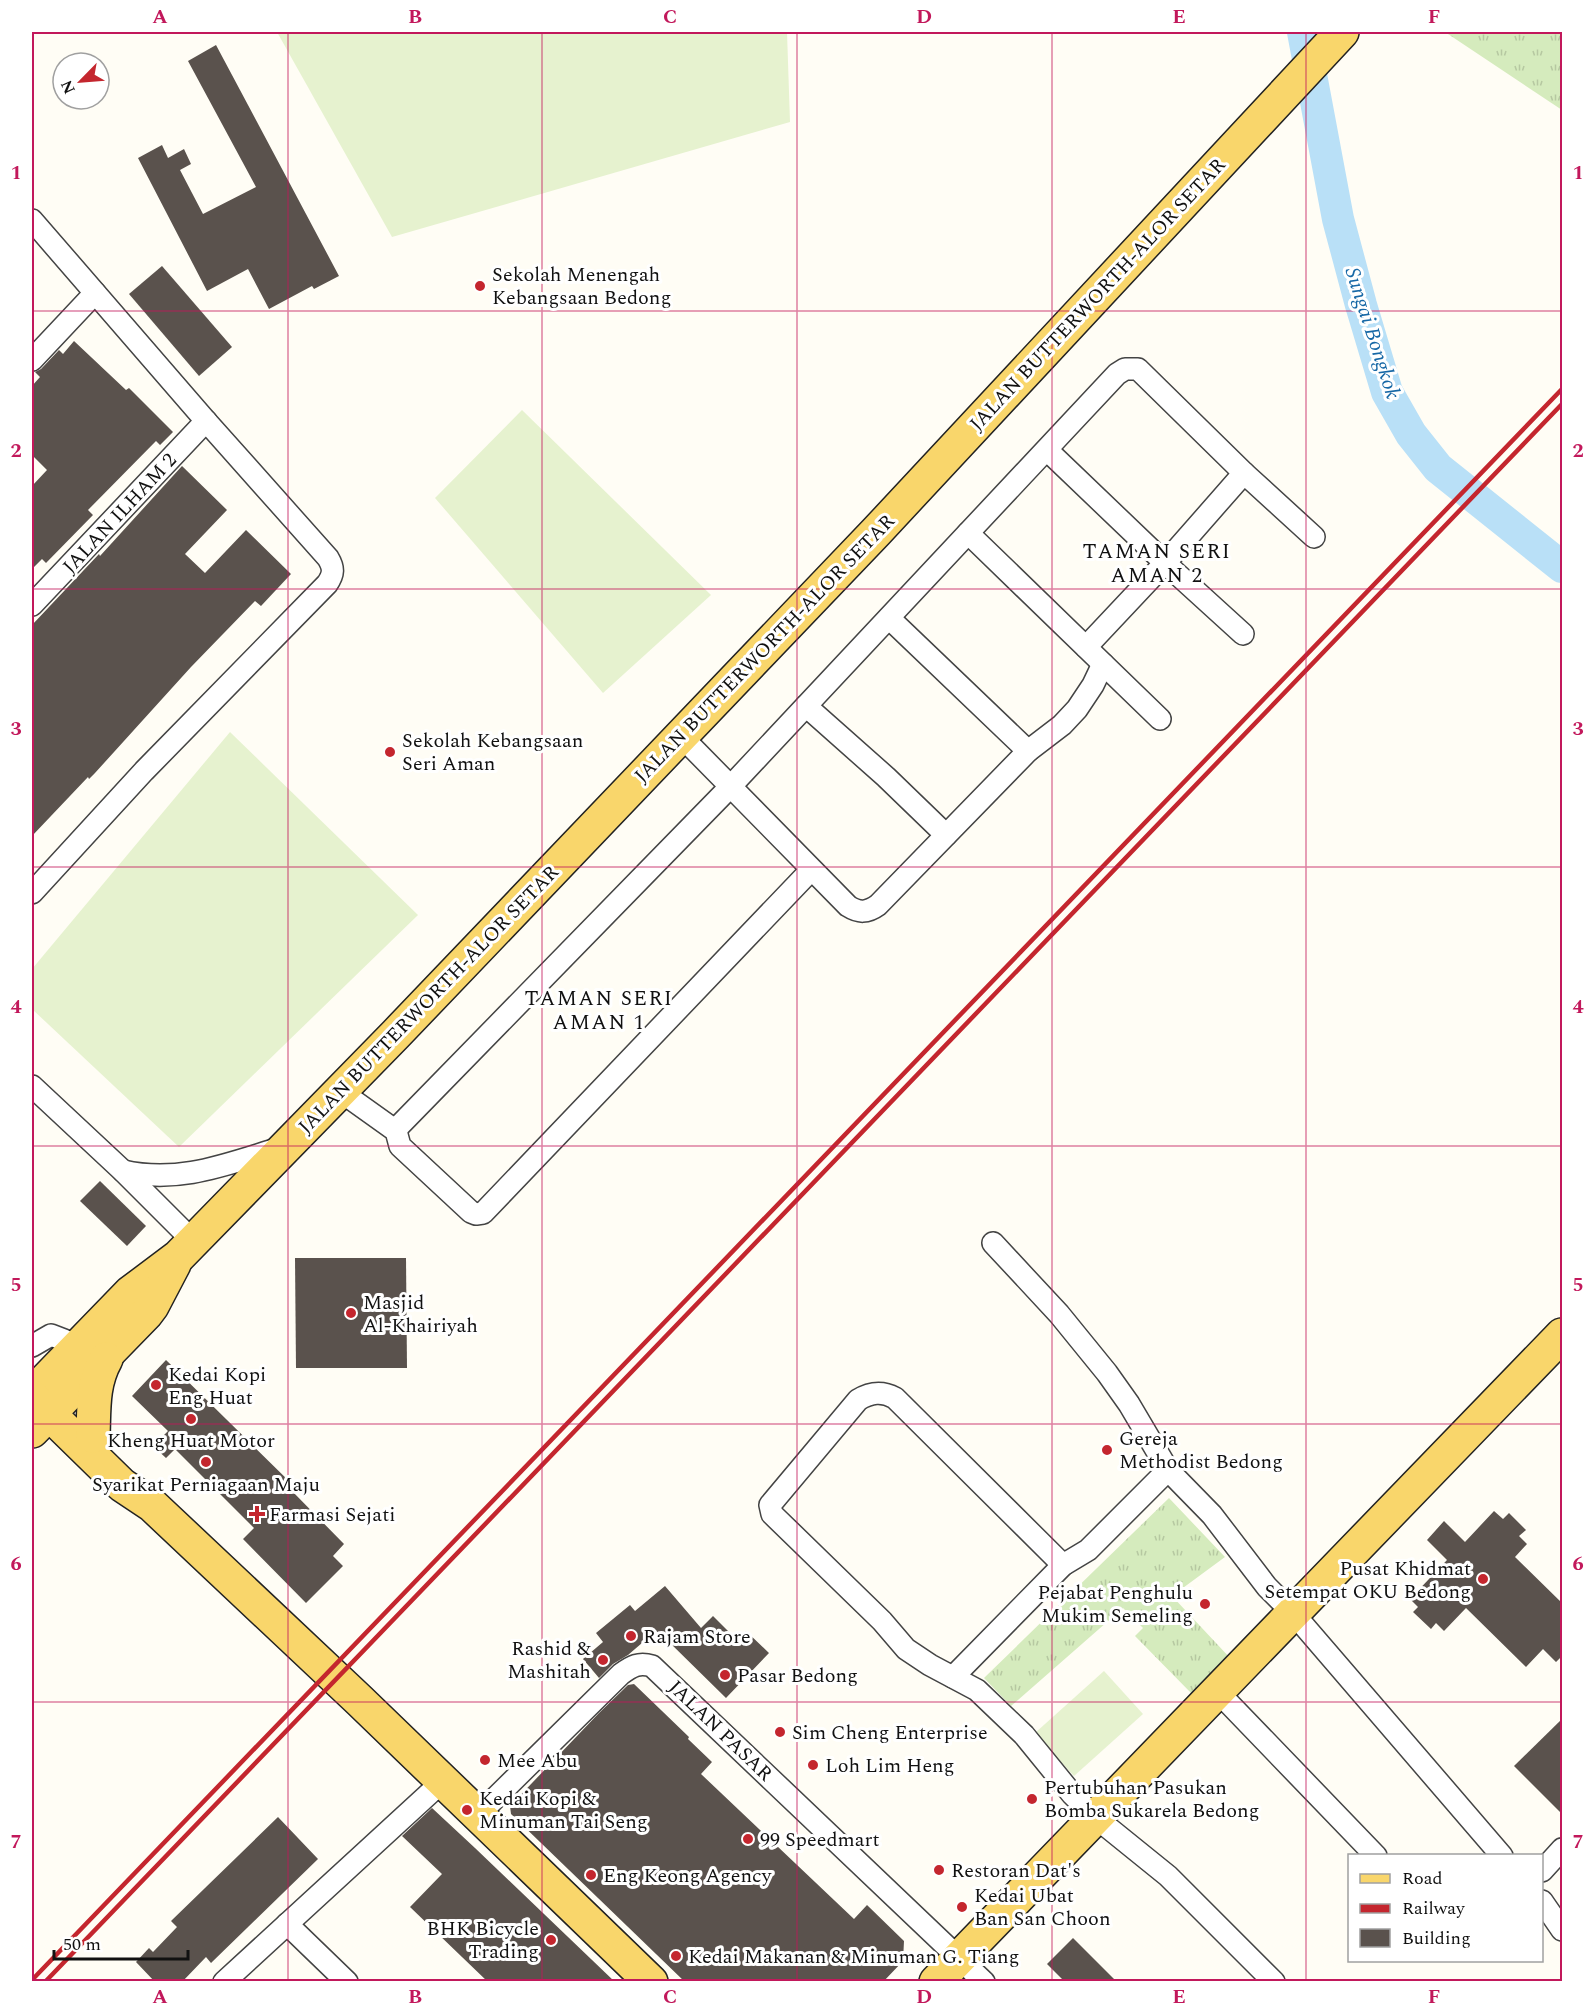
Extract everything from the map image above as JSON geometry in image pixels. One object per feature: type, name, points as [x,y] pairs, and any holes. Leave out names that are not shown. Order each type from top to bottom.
[{"type":"main road","name":"JALAN BUTTERWORTH-ALOR SETAR","points":[[41,1404],[76,1348],[130,1293],[185,1249],[340,1091],[876,532],[1342,32]]},
{"type":"main road","name":"JALAN BUTTERWORTH-ALOR SETAR","points":[[41,1404],[112,1348],[152,1306],[185,1249]]},
{"type":"main road","points":[[936,1982],[1563,1335]]},
{"type":"main road","points":[[85,1439],[100,1370],[112,1348]]},
{"type":"main road","points":[[41,1404],[85,1439],[122,1485],[152,1505],[651,1982]]},
{"type":"main road","points":[[32,1442],[56,1438],[85,1439]]},
{"type":"street","points":[[32,220],[328,558],[333,569],[333,576],[144,771],[32,893]]},
{"type":"street","points":[[32,360],[95,293]]},
{"type":"street","points":[[396,1131],[730,787],[1117,374],[1131,367],[1138,369],[1244,473],[1314,537]]},
{"type":"street","name":"JALAN ILHAM 2","points":[[32,605],[206,421]]},
{"type":"street","points":[[1047,450],[1243,634]]},
{"type":"street","points":[[1086,647],[1165,563],[1244,473]]},
{"type":"street","points":[[968,533],[1160,719]]},
{"type":"street","points":[[889,618],[1028,750]]},
{"type":"street","points":[[681,735],[848,906],[860,912],[866,912],[878,905],[1028,750],[1062,725],[1077,709],[1093,685],[1103,664]]},
{"type":"street","points":[[806,706],[886,777],[946,835]]},
{"type":"street","points":[[340,1091],[396,1131],[400,1146],[471,1212],[483,1213],[811,870]]},
{"type":"street","points":[[32,1086],[123,1171],[185,1249]]},
{"type":"street","points":[[123,1171],[145,1176],[167,1176],[203,1171],[288,1145]]},
{"type":"street","points":[[993,1243],[1059,1314],[1107,1373],[1129,1404],[1168,1470],[1212,1515],[1267,1587],[1293,1613],[1500,1854]]},
{"type":"street","points":[[32,1346],[51,1335],[76,1348]]},
{"type":"street","points":[[1063,1565],[895,1398],[886,1394],[867,1395],[858,1400],[771,1502],[770,1511],[882,1621],[906,1649],[918,1659],[977,1690],[1016,1727],[1072,1794],[1095,1817],[1168,1876],[1274,1982]]},
{"type":"street","points":[[953,1677],[1063,1565],[1088,1550],[1168,1470]]},
{"type":"street","name":"JALAN PASAR","points":[[478,1815],[621,1674],[635,1665],[644,1664],[660,1671],[984,1982]]},
{"type":"street","points":[[1217,1691],[1374,1854]]},
{"type":"street","points":[[224,1982],[443,1781]]},
{"type":"street","points":[[1543,1870],[1563,1849]]},
{"type":"street","points":[[1543,1902],[1563,1930]]},
{"type":"street","points":[[287,1924],[347,1982]]},
{"type":"green space","points":[[277,32],[787,32],[790,122],[392,237]]},
{"type":"green space","points":[[1445,32],[1562,32],[1562,110]]},
{"type":"green space","points":[[522,410],[711,595],[603,693],[435,498]]},
{"type":"green space","points":[[230,732],[418,915],[179,1147],[32,1009],[32,969]]},
{"type":"green space","points":[[1169,1498],[1225,1557],[1172,1596],[1231,1659],[1193,1695],[1135,1636],[1143,1628],[1123,1608],[1011,1706],[984,1678]]},
{"type":"green space","points":[[1104,1671],[1143,1714],[1074,1776],[1035,1733]]},
{"type":"building","points":[[216,45],[339,276],[314,289],[312,286],[269,309],[248,269],[207,291],[138,158],[162,145],[168,158],[184,149],[191,164],[180,170],[203,214],[256,187],[188,61]]},
{"type":"building","points":[[162,266],[232,347],[199,376],[129,294]]},
{"type":"building","points":[[74,341],[126,390],[129,388],[173,432],[160,445],[156,441],[88,510],[93,515],[46,563],[42,559],[32,569],[32,486],[47,470],[32,455],[32,386],[40,377],[35,372],[41,369],[59,350],[63,354]]},
{"type":"building","points":[[182,466],[227,510],[185,554],[205,573],[246,530],[291,574],[261,606],[255,601],[191,667],[95,773],[89,779],[88,777],[32,836],[32,625],[99,554],[100,556]]},
{"type":"building","points":[[100,1181],[146,1226],[127,1246],[80,1201]]},
{"type":"building","name":"Masjid Al-Khairiyah","points":[[295,1258],[406,1258],[407,1368],[296,1368]]},
{"type":"building","points":[[166,1360],[295,1487],[292,1491],[344,1544],[333,1556],[343,1566],[306,1603],[243,1539],[254,1528],[175,1449],[166,1458],[153,1446],[168,1431],[132,1396]]},
{"type":"building","name":"Pusat Khidmat Setempat OKU Bedong","points":[[1494,1511],[1503,1519],[1509,1513],[1526,1530],[1519,1536],[1527,1544],[1515,1557],[1563,1604],[1563,1655],[1556,1662],[1543,1649],[1526,1667],[1466,1608],[1444,1631],[1436,1623],[1431,1629],[1413,1612],[1418,1607],[1410,1599],[1447,1560],[1427,1540],[1444,1521],[1465,1542]]},
{"type":"building","points":[[665,1586],[701,1628],[713,1616],[737,1640],[746,1631],[769,1653],[726,1698],[668,1641],[665,1643],[656,1631],[628,1655],[613,1664],[599,1678],[583,1659],[603,1642],[596,1633],[630,1605],[635,1611]]},
{"type":"building","points":[[634,1684],[712,1762],[701,1774],[854,1919],[867,1905],[904,1941],[903,1961],[883,1982],[685,1982],[511,1814],[510,1806],[599,1713],[628,1685]]},
{"type":"building","points":[[1563,1718],[1563,1815],[1514,1766]]},
{"type":"building","points":[[432,1808],[615,1982],[488,1982],[410,1907],[442,1874],[402,1836]]},
{"type":"building","points":[[278,1817],[318,1859],[211,1963],[206,1957],[182,1982],[155,1982],[136,1962],[149,1948],[153,1952],[177,1927],[171,1921]]},
{"type":"building","points":[[1073,1938],[1117,1982],[1065,1982],[1047,1964]]},
{"type":"waterway","name":"Sungai Bongkok","points":[[1303,32],[1338,219],[1387,392],[1411,434],[1438,468],[1562,567]]},
{"type":"railway","points":[[32,1980],[1562,389]]},
{"type":"railway","points":[[45,1982],[1562,404]]},
{"type":"place","name":"Sekolah Menengah Kebangsaan Bedong","points":[[480,286]]},
{"type":"place","name":"Sekolah Kebangsaan Seri Aman","points":[[390,752]]},
{"type":"place","name":"Masjid Al-Khairiyah","points":[[351,1313]]},
{"type":"place","name":"Kedai Kopi Eng Huat","points":[[156,1385]]},
{"type":"place","name":"Kheng Huat Motor","points":[[191,1419]]},
{"type":"place","name":"Gereja Methodist Bedong","points":[[1107,1450]]},
{"type":"place","name":"Syarikat Perniagaan Maju","points":[[206,1462]]},
{"type":"place","name":"Farmasi Sejati","points":[[257,1514]]},
{"type":"place","name":"Pusat Khidmat Setempat OKU Bedong","points":[[1483,1579]]},
{"type":"place","name":"Pejabat Penghulu Mukim Semeling","points":[[1205,1604]]},
{"type":"place","name":"Rajam Store","points":[[631,1636]]},
{"type":"place","name":"Rashid & Mashitah","points":[[603,1660]]},
{"type":"place","name":"Pasar Bedong","points":[[725,1675]]},
{"type":"place","name":"Sim Cheng Enterprise","points":[[780,1732]]},
{"type":"place","name":"Mee Abu","points":[[485,1760]]},
{"type":"place","name":"Loh Lim Heng","points":[[813,1765]]},
{"type":"place","name":"Pertubuhan Pasukan Bomba Sukarela Bedong","points":[[1032,1799]]},
{"type":"place","name":"Kedai Kopi & Minuman Tai Seng","points":[[467,1810]]},
{"type":"place","name":"99 Speedmart","points":[[748,1839]]},
{"type":"place","name":"Restoran Dat's","points":[[939,1870]]},
{"type":"place","name":"Eng Keong Agency","points":[[591,1875]]},
{"type":"place","name":"Kedai Ubat Ban San Choon","points":[[962,1907]]},
{"type":"place","name":"BHK Bicycle Trading","points":[[551,1940]]},
{"type":"place","name":"Kedai Makanan & Minuman G. Tiang","points":[[676,1956]]},
{"type":"district","name":"TAMAN SERI AMAN 2","points":[[1157,563]]},
{"type":"district","name":"TAMAN SERI AMAN 1","points":[[599,1010]]}]
